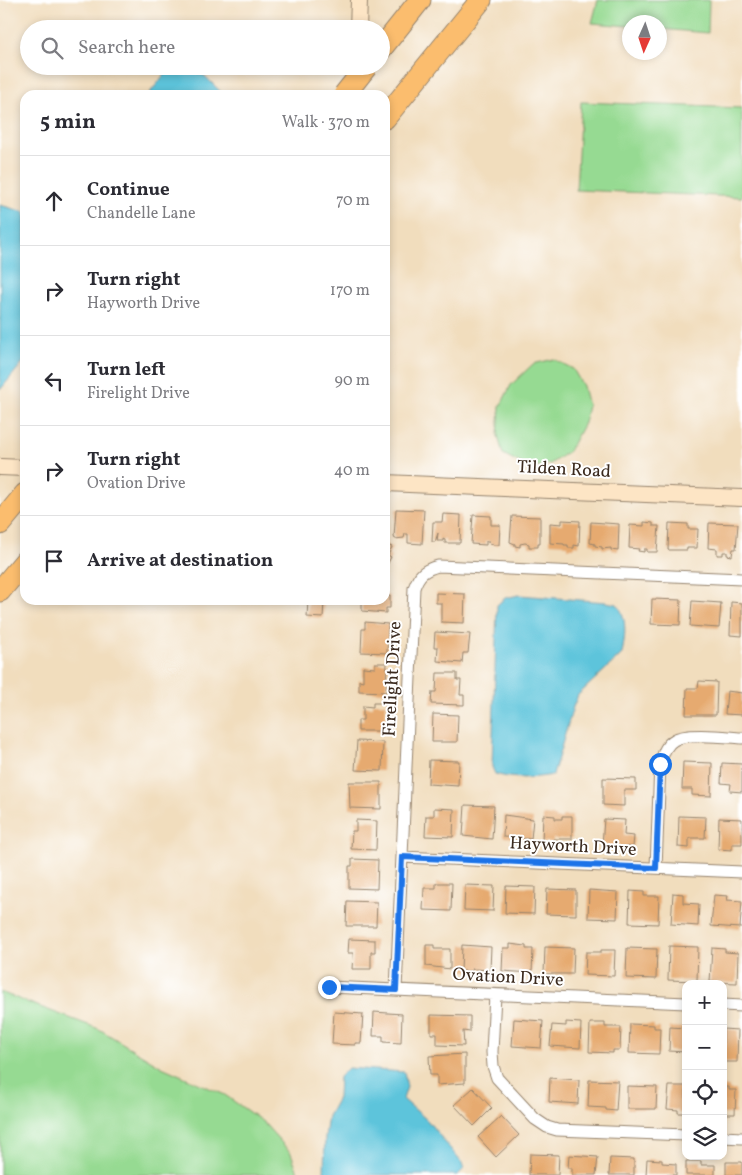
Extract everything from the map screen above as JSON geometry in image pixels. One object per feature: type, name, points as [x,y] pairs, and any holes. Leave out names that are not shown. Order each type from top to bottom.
[{"type":"highway","points":[[390,38],[420,0]]},
{"type":"highway","points":[[390,112],[481,0]]},
{"type":"highway","points":[[348,90],[360,75]]},
{"type":"highway","points":[[0,524],[20,500]]},
{"type":"highway","points":[[0,591],[20,567]]},
{"type":"street","points":[[358,20],[359,0]]},
{"type":"street","points":[[354,90],[355,75]]},
{"type":"street","points":[[0,466],[20,468]]},
{"type":"street","name":"Tilden Road","points":[[390,482],[742,498]]},
{"type":"street","name":"Firelight Drive","points":[[396,990],[414,588],[418,576],[426,569],[438,566],[742,579]]},
{"type":"street","points":[[656,868],[660,764],[665,749],[674,740],[686,736],[742,738]]},
{"type":"street","name":"Hayworth Drive","points":[[402,857],[742,872]]},
{"type":"street","name":"Ovation Drive","points":[[329,987],[682,1003]]},
{"type":"street","points":[[495,995],[493,1066],[498,1078],[535,1119],[557,1130],[682,1136]]},
{"type":"street","points":[[727,1005],[742,1006]]},
{"type":"street","points":[[727,1137],[742,1138]]},
{"type":"green space","points":[[598,0],[709,0],[708,33],[667,30],[667,15],[622,15],[622,25],[592,23]]},
{"type":"green space","points":[[581,102],[742,108],[742,197],[576,190]]},
{"type":"green space","points":[[554,359],[573,369],[583,386],[588,406],[584,423],[569,451],[550,464],[530,468],[503,454],[498,436],[500,407],[511,385],[533,364]]},
{"type":"green space","points":[[0,992],[99,1029],[162,1067],[225,1095],[263,1122],[291,1153],[299,1175],[0,1175]]},
{"type":"water","points":[[164,75],[203,75],[219,90],[152,90]]},
{"type":"water","points":[[0,205],[20,211],[20,366],[0,390]]},
{"type":"water","points":[[519,595],[617,604],[623,615],[625,634],[622,654],[578,695],[553,775],[531,778],[517,778],[495,774],[492,767],[497,605],[505,598]]},
{"type":"water","points":[[348,1068],[404,1072],[407,1087],[403,1099],[427,1120],[462,1163],[464,1169],[458,1175],[324,1175],[325,1137],[328,1116],[338,1098],[339,1077]]},
{"type":"building","points":[[396,509],[424,510],[422,544],[408,543],[408,534],[405,534],[404,538],[395,539]]},
{"type":"building","points":[[443,514],[461,515],[460,543],[445,543],[443,539],[443,541],[437,541],[438,533],[435,542],[432,542],[433,522],[442,522]]},
{"type":"building","points":[[473,515],[491,516],[491,525],[500,525],[499,545],[493,545],[489,541],[486,541],[486,545],[471,544]]},
{"type":"building","points":[[512,516],[540,517],[540,544],[538,544],[538,547],[529,547],[529,544],[525,543],[520,544],[520,547],[510,542]]},
{"type":"building","points":[[562,520],[580,521],[579,546],[574,545],[574,548],[568,548],[568,545],[550,543],[550,523],[562,524]]},
{"type":"building","points":[[591,522],[619,524],[618,551],[611,550],[611,548],[602,549],[602,547],[590,543]]},
{"type":"building","points":[[644,522],[653,523],[653,526],[659,526],[657,552],[647,552],[647,549],[644,549],[644,552],[638,551],[639,549],[629,548],[630,525],[644,526]]},
{"type":"building","points":[[669,523],[688,524],[688,529],[698,529],[697,548],[668,550]]},
{"type":"building","points":[[709,523],[738,524],[736,549],[733,549],[732,556],[727,555],[727,552],[723,552],[723,555],[717,555],[717,549],[708,548]]},
{"type":"building","points":[[436,593],[465,594],[464,623],[441,622],[441,603],[436,603]]},
{"type":"building","points":[[652,599],[681,600],[680,625],[651,624]]},
{"type":"building","points":[[692,601],[721,603],[719,628],[690,626]]},
{"type":"building","points":[[731,602],[742,603],[742,636],[730,635]]},
{"type":"building","points":[[308,605],[324,605],[323,618],[307,617]]},
{"type":"building","points":[[362,605],[390,605],[390,608],[386,608],[386,613],[362,611]]},
{"type":"building","points":[[365,622],[388,624],[387,653],[361,652],[362,629],[365,629]]},
{"type":"building","points":[[435,632],[470,634],[468,653],[463,653],[462,663],[437,661],[438,647],[434,647]]},
{"type":"building","points":[[375,663],[387,663],[386,692],[359,691],[359,680],[363,681],[363,667],[375,668]]},
{"type":"building","points":[[437,673],[457,673],[457,680],[461,680],[460,695],[464,695],[464,705],[431,704],[432,692],[436,692]]},
{"type":"building","points":[[699,681],[717,682],[716,715],[686,715],[687,688],[698,688]]},
{"type":"building","points":[[727,691],[742,693],[742,715],[725,714]]},
{"type":"building","points":[[373,703],[386,703],[385,731],[358,731],[358,720],[363,720],[363,706],[373,707]]},
{"type":"building","points":[[433,714],[458,715],[457,742],[432,742]]},
{"type":"building","points":[[357,741],[383,742],[382,771],[355,770]]},
{"type":"building","points":[[429,760],[459,761],[458,786],[428,784]]},
{"type":"building","points":[[683,762],[712,763],[711,796],[692,795],[692,789],[682,789]]},
{"type":"building","points":[[722,763],[742,764],[742,792],[730,791],[731,784],[721,783]]},
{"type":"building","points":[[603,778],[636,779],[636,790],[624,790],[624,806],[603,805]]},
{"type":"building","points":[[349,782],[381,782],[381,809],[350,808]]},
{"type":"building","points":[[465,805],[494,806],[492,839],[463,836]]},
{"type":"building","points":[[434,808],[454,809],[453,837],[425,836],[426,816],[434,816]]},
{"type":"building","points":[[504,815],[533,819],[531,839],[503,837]]},
{"type":"building","points":[[543,815],[555,816],[555,819],[562,819],[562,816],[572,816],[572,839],[553,839],[553,842],[542,842]]},
{"type":"building","points":[[679,816],[706,817],[705,838],[689,838],[689,848],[678,847]]},
{"type":"building","points":[[719,818],[742,819],[742,844],[732,844],[732,850],[718,849]]},
{"type":"building","points":[[604,819],[625,820],[624,835],[634,836],[633,847],[602,845]]},
{"type":"building","points":[[356,820],[377,821],[376,850],[351,849],[352,831],[356,831]]},
{"type":"building","points":[[352,859],[378,860],[377,889],[349,888],[349,866],[352,866]]},
{"type":"building","points":[[436,883],[452,883],[451,911],[423,910],[424,888],[436,888]]},
{"type":"building","points":[[465,885],[494,886],[493,911],[464,910]]},
{"type":"building","points":[[506,886],[535,887],[534,914],[505,913]]},
{"type":"building","points":[[547,889],[576,890],[576,915],[546,914]]},
{"type":"building","points":[[589,890],[618,892],[617,919],[588,918]]},
{"type":"building","points":[[630,891],[644,892],[644,896],[659,896],[658,924],[629,923]]},
{"type":"building","points":[[673,893],[683,894],[683,903],[699,904],[698,926],[671,924]]},
{"type":"building","points":[[714,895],[728,896],[727,900],[742,901],[740,928],[711,926]]},
{"type":"building","points":[[347,901],[377,902],[376,926],[346,926]]},
{"type":"building","points":[[349,939],[375,940],[375,952],[371,952],[371,969],[352,969],[353,953],[348,953]]},
{"type":"building","points":[[510,944],[533,949],[532,973],[502,971],[503,948],[510,948]]},
{"type":"building","points":[[426,945],[434,945],[434,949],[450,949],[450,969],[426,966]]},
{"type":"building","points":[[462,945],[491,947],[490,970],[472,969],[472,971],[461,971]]},
{"type":"building","points":[[669,946],[698,947],[697,980],[668,980]]},
{"type":"building","points":[[545,947],[574,948],[573,974],[544,974]]},
{"type":"building","points":[[627,948],[657,949],[656,979],[626,978]]},
{"type":"building","points":[[712,948],[738,953],[737,983],[727,983],[727,980],[710,980]]},
{"type":"building","points":[[601,950],[615,950],[614,976],[585,975],[586,952],[601,952]]},
{"type":"building","points":[[334,1012],[363,1014],[361,1043],[355,1043],[355,1045],[332,1044]]},
{"type":"building","points":[[374,1012],[402,1014],[401,1043],[383,1042],[383,1036],[373,1036]]},
{"type":"building","points":[[431,1015],[470,1016],[470,1032],[463,1031],[464,1046],[437,1045],[437,1034],[431,1034]]},
{"type":"building","points":[[514,1019],[543,1021],[541,1048],[512,1046]]},
{"type":"building","points":[[566,1022],[581,1023],[580,1048],[550,1046],[552,1025],[566,1026]]},
{"type":"building","points":[[590,1023],[605,1023],[605,1027],[621,1027],[620,1050],[613,1050],[613,1053],[589,1052]]},
{"type":"building","points":[[630,1024],[654,1025],[654,1028],[660,1028],[659,1054],[629,1053]]},
{"type":"building","points":[[670,1027],[682,1028],[682,1052],[669,1051]]},
{"type":"building","points":[[727,1029],[738,1030],[737,1062],[727,1062]]},
{"type":"building","points":[[465,1054],[465,1083],[437,1085],[437,1075],[430,1075],[429,1056]]},
{"type":"building","points":[[550,1078],[579,1080],[578,1104],[549,1102]]},
{"type":"building","points":[[589,1080],[618,1081],[616,1111],[606,1110],[606,1108],[588,1107]]},
{"type":"building","points":[[627,1086],[657,1087],[656,1109],[627,1109]]},
{"type":"building","points":[[669,1086],[682,1086],[682,1113],[678,1113],[678,1110],[667,1109]]},
{"type":"building","points":[[727,1087],[729,1087],[729,1090],[736,1090],[735,1114],[727,1114]]},
{"type":"building","points":[[473,1088],[492,1108],[474,1126],[454,1105]]},
{"type":"building","points":[[501,1116],[519,1135],[496,1157],[478,1137]]},
{"type":"building","points":[[530,1154],[559,1155],[558,1175],[529,1175]]},
{"type":"building","points":[[569,1155],[598,1157],[596,1175],[572,1175],[572,1168],[568,1168]]},
{"type":"building","points":[[610,1158],[634,1159],[634,1175],[609,1175]]},
{"type":"building","points":[[647,1159],[662,1160],[662,1163],[676,1164],[676,1175],[646,1175]]},
{"type":"building","points":[[686,1161],[701,1161],[701,1165],[715,1165],[715,1175],[686,1175]]},
{"type":"building","points":[[726,1162],[742,1162],[742,1175],[726,1175]]},
{"type":"route","points":[[329,987],[396,990],[402,857],[656,868],[660,764]]}]
